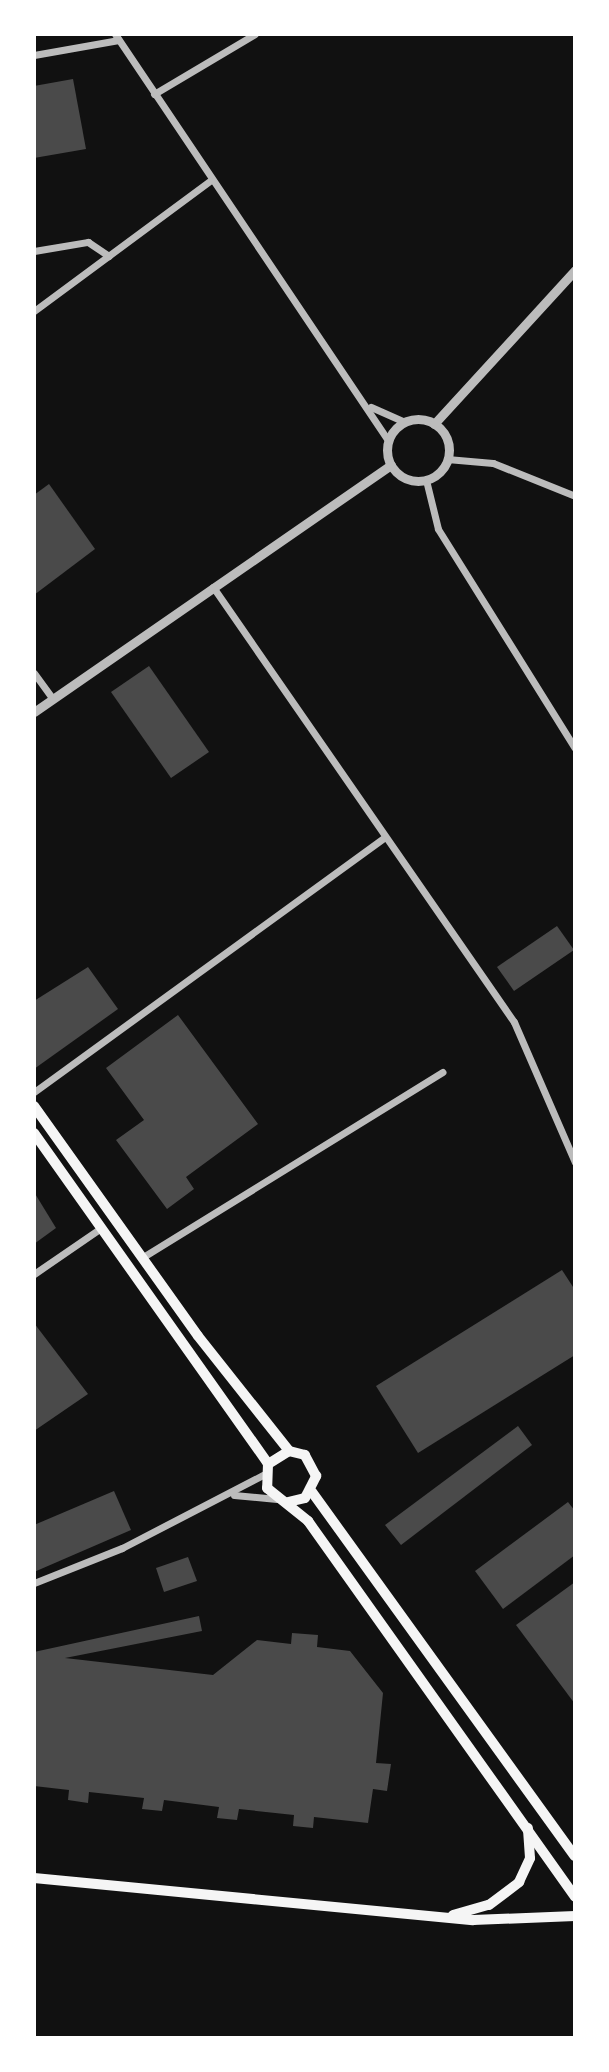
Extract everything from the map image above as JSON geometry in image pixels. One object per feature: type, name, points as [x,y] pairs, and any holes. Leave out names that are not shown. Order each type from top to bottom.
[{"type":"main road","points":[[34,1106],[289,1451],[311,1461],[316,1476],[312,1492],[529,1797],[575,1856]]},
{"type":"main road","points":[[34,1133],[267,1469],[277,1499],[288,1502],[308,1521],[528,1826],[575,1897]]},
{"type":"main road","points":[[267,1469],[289,1451]]},
{"type":"main road","points":[[288,1502],[312,1492]]},
{"type":"main road","points":[[447,1917],[489,1905],[519,1882],[530,1858],[528,1826]]},
{"type":"main road","points":[[34,1878],[447,1917],[575,1916]]},
{"type":"street","points":[[154,94],[255,34]]},
{"type":"street","points":[[34,55],[117,37],[210,181],[369,406],[388,441],[391,465],[406,479],[426,480],[447,459],[446,440],[434,424],[405,422],[369,406]]},
{"type":"street","points":[[34,311],[210,181]]},
{"type":"street","points":[[34,251],[88,242],[109,256]]},
{"type":"street","points":[[434,424],[575,270]]},
{"type":"street","points":[[388,441],[405,422]]},
{"type":"street","points":[[447,459],[493,463],[575,496]]},
{"type":"street","points":[[34,712],[391,465]]},
{"type":"street","points":[[426,480],[438,529],[575,748]]},
{"type":"street","points":[[213,587],[383,838],[514,1022],[575,1162]]},
{"type":"street","points":[[34,673],[53,699]]},
{"type":"street","points":[[34,1092],[383,838]]},
{"type":"street","points":[[143,1257],[442,1072]]},
{"type":"street","points":[[34,1274],[101,1228]]},
{"type":"street","points":[[34,1583],[232,1495],[267,1469]]},
{"type":"street","points":[[232,1495],[277,1499]]},
{"type":"building","points":[[73,79],[86,149],[34,158],[34,86]]},
{"type":"building","points":[[49,484],[95,549],[34,595],[34,495]]},
{"type":"building","points":[[149,666],[209,752],[171,778],[111,692]]},
{"type":"building","points":[[557,926],[574,950],[514,991],[497,967]]},
{"type":"building","points":[[88,967],[118,1009],[34,1069],[34,1001]]},
{"type":"building","points":[[178,1015],[258,1124],[186,1177],[194,1189],[167,1209],[116,1140],[144,1120],[106,1068]]},
{"type":"building","points":[[34,1192],[56,1228],[34,1244]]},
{"type":"building","points":[[562,1270],[575,1290],[575,1355],[418,1453],[376,1386]]},
{"type":"building","points":[[34,1323],[88,1394],[34,1431]]},
{"type":"building","points":[[518,1426],[532,1445],[401,1545],[385,1525]]},
{"type":"building","points":[[114,1491],[131,1530],[34,1572],[34,1525]]},
{"type":"building","points":[[568,1502],[575,1511],[575,1555],[503,1609],[475,1571]]},
{"type":"building","points":[[188,1557],[197,1581],[164,1592],[156,1568]]},
{"type":"building","points":[[575,1582],[575,1704],[516,1625]]},
{"type":"building","points":[[199,1616],[202,1631],[65,1658],[213,1675],[257,1640],[291,1644],[292,1633],[318,1635],[317,1647],[350,1651],[383,1693],[376,1763],[391,1764],[387,1791],[373,1789],[368,1823],[314,1817],[313,1828],[293,1826],[294,1815],[239,1809],[237,1820],[217,1818],[219,1807],[164,1800],[162,1811],[142,1809],[144,1798],[89,1792],[88,1803],[68,1800],[69,1790],[34,1786],[34,1652]]}]
